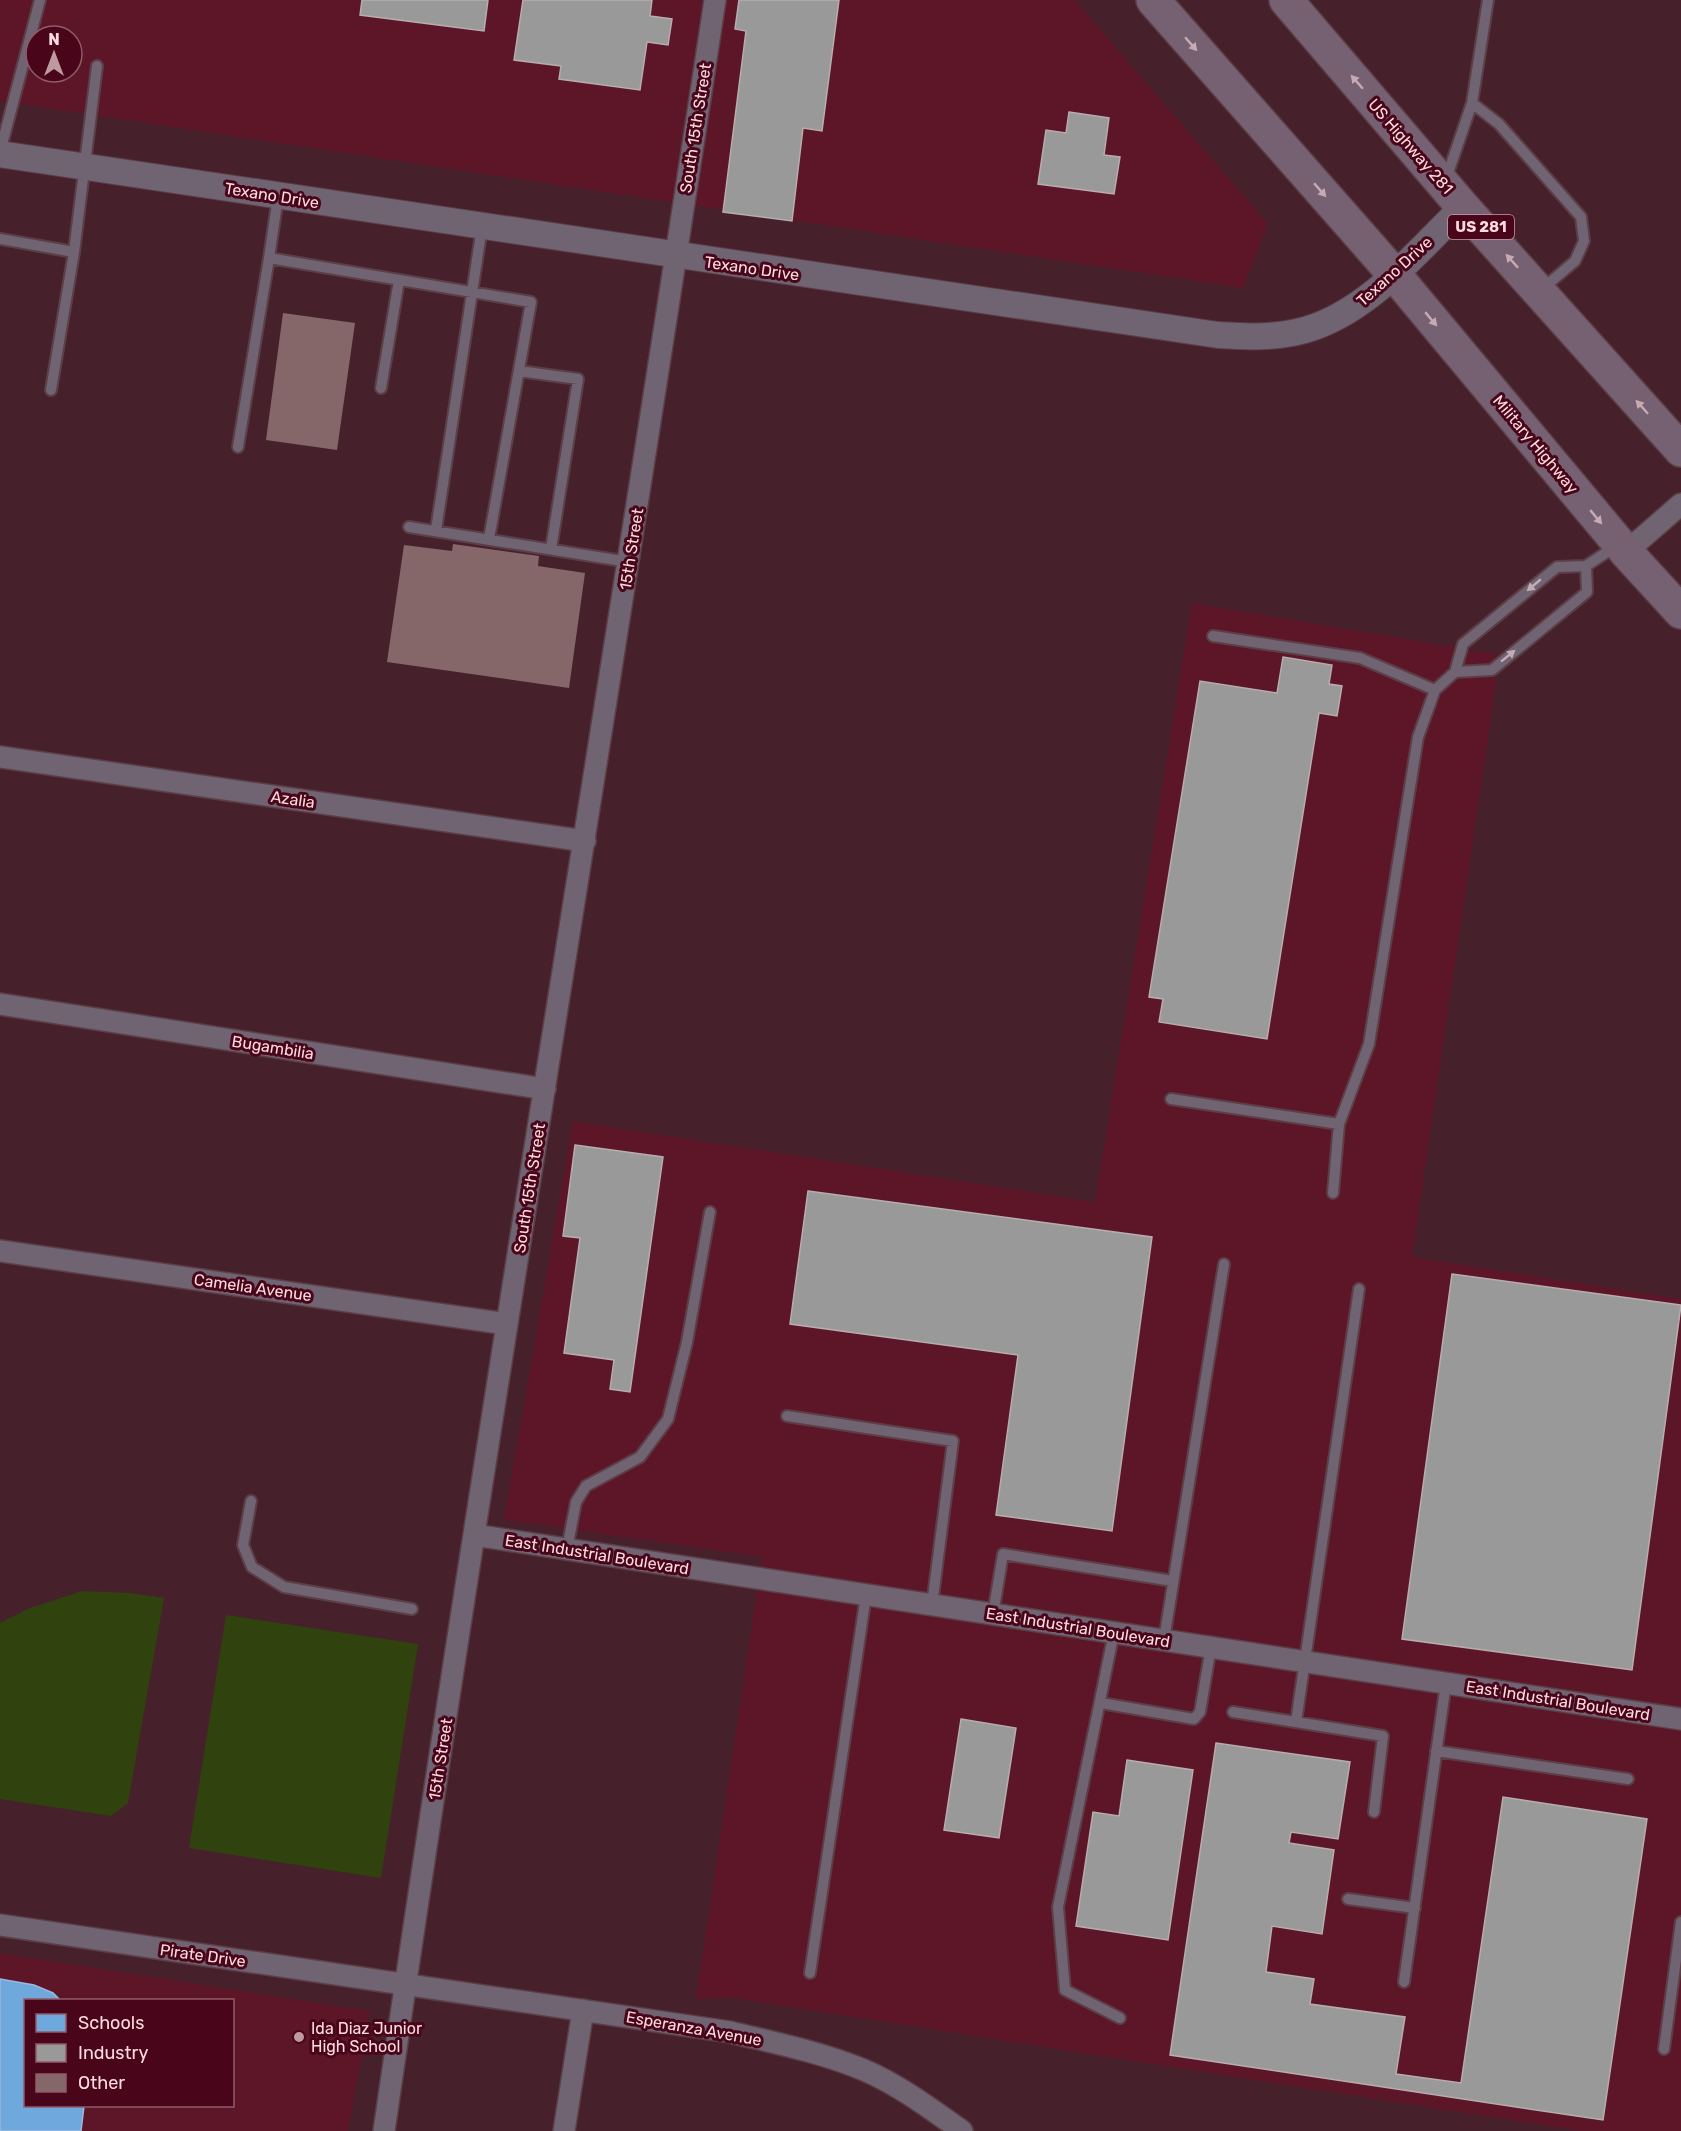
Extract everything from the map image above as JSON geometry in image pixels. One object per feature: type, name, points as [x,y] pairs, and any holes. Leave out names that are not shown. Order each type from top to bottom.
[{"type":"main road","points":[[1153,0],[1394,274]]},
{"type":"main road","name":"US Highway 281","points":[[1286,0],[1454,196],[1681,450]]},
{"type":"main road","name":"Military Highway","points":[[1394,274],[1622,548],[1681,612]]},
{"type":"street","name":"South 15th Street","points":[[676,256],[715,0]]},
{"type":"street","name":"Texano Drive","points":[[0,153],[676,256],[1218,335],[1262,338],[1306,330],[1350,310],[1394,274],[1454,196]]},
{"type":"street","name":"15th Street","points":[[585,842],[676,256]]},
{"type":"street","points":[[1622,548],[1681,504]]},
{"type":"street","name":"Azalia","points":[[0,757],[585,842]]},
{"type":"street","name":"South 15th Street","points":[[474,1535],[585,842]]},
{"type":"street","name":"Bugambilia","points":[[0,1004],[545,1089]]},
{"type":"street","name":"Camelia Avenue","points":[[0,1251],[507,1324]]},
{"type":"street","name":"15th Street","points":[[406,1983],[474,1535]]},
{"type":"street","name":"East Industrial Boulevard","points":[[474,1535],[1681,1719]]},
{"type":"street","name":"Pirate Drive","points":[[0,1925],[406,1983]]},
{"type":"street","points":[[384,2131],[406,1983]]},
{"type":"street","name":"Esperanza Avenue","points":[[406,1983],[730,2032],[801,2049],[864,2070],[922,2103],[962,2131]]},
{"type":"street","points":[[564,2131],[583,2010]]},
{"type":"lane","points":[[0,153],[40,0]]},
{"type":"lane","points":[[1454,196],[1472,104],[1488,0]]},
{"type":"lane","points":[[51,390],[74,252],[97,66]]},
{"type":"lane","points":[[1472,104],[1499,124],[1581,217],[1584,241],[1575,261],[1539,292]]},
{"type":"lane","points":[[238,447],[278,196]]},
{"type":"lane","points":[[436,530],[482,227]]},
{"type":"lane","points":[[0,239],[74,252]]},
{"type":"lane","points":[[269,258],[531,302],[489,539]]},
{"type":"lane","points":[[381,388],[399,280]]},
{"type":"lane","points":[[519,370],[578,379],[551,549]]},
{"type":"lane","points":[[409,527],[629,562]]},
{"type":"lane","points":[[1333,1193],[1339,1124],[1369,1044],[1418,737],[1435,690],[1455,672],[1463,644],[1557,567],[1586,566],[1622,548]]},
{"type":"lane","points":[[1455,672],[1492,670],[1587,592],[1586,566]]},
{"type":"lane","points":[[1213,636],[1360,658],[1435,690]]},
{"type":"lane","points":[[1171,1099],[1339,1124]]},
{"type":"lane","points":[[567,1549],[580,1494],[591,1482],[618,1471],[640,1457],[668,1419],[687,1342],[710,1212]]},
{"type":"lane","points":[[1164,1640],[1224,1264]]},
{"type":"lane","points":[[1296,1722],[1359,1289]]},
{"type":"lane","points":[[787,1416],[953,1441],[932,1605]]},
{"type":"lane","points":[[250,1501],[243,1545],[252,1567],[284,1587],[412,1609]]},
{"type":"lane","points":[[993,1614],[1003,1554],[1173,1581]]},
{"type":"lane","points":[[810,1973],[866,1595]]},
{"type":"lane","points":[[1113,1632],[1101,1703],[1058,1907],[1065,1990],[1120,2018]]},
{"type":"lane","points":[[1101,1703],[1194,1719],[1200,1712],[1211,1647]]},
{"type":"lane","points":[[1404,1982],[1446,1683]]},
{"type":"lane","points":[[1233,1712],[1383,1736],[1374,1812]]},
{"type":"lane","points":[[1436,1751],[1628,1779]]},
{"type":"lane","points":[[1348,1899],[1415,1908]]},
{"type":"lane","points":[[1664,2049],[1677,1967],[1681,1922]]},
{"type":"shaded area","points":[[0,0],[1075,0],[1268,224],[1243,288],[0,101]]},
{"type":"shaded area","points":[[1192,603],[1500,655],[1412,1257],[1681,1299],[1681,2131],[1579,2131],[734,1998],[696,1999],[762,1557],[504,1520],[573,1121],[1095,1202]]},
{"type":"shaded area","name":"Ida Diaz Junior High School","points":[[0,1953],[370,2011],[348,2131],[0,2131]]},
{"type":"green space","points":[[82,1591],[130,1593],[164,1598],[128,1803],[111,1816],[0,1799],[0,1623],[30,1608]]},
{"type":"green space","points":[[226,1615],[418,1644],[381,1878],[189,1848]]},
{"type":"building: Schools","points":[[0,1979],[34,1985],[53,1993],[59,1999],[24,1999],[24,2107],[84,2107],[81,2131],[0,2131]]},
{"type":"building: Industry","points":[[362,0],[488,0],[484,31],[360,15]]},
{"type":"building: Industry","points":[[523,0],[652,0],[650,16],[672,19],[668,45],[647,42],[640,90],[559,79],[561,66],[514,60]]},
{"type":"building: Industry","points":[[739,0],[839,0],[822,131],[803,128],[792,221],[723,212],[746,31],[735,29]]},
{"type":"building: Industry","points":[[1069,112],[1109,118],[1104,155],[1120,157],[1114,194],[1038,184],[1046,130],[1066,133]]},
{"type":"building: Industry","points":[[1283,657],[1332,665],[1329,684],[1342,686],[1337,716],[1319,713],[1267,1039],[1159,1022],[1163,999],[1149,997],[1200,681],[1277,693]]},
{"type":"building: Industry","points":[[575,1145],[663,1157],[630,1392],[610,1389],[614,1360],[564,1353],[580,1238],[563,1236]]},
{"type":"building: Industry","points":[[808,1191],[1152,1237],[1112,1531],[996,1515],[1018,1355],[790,1324]]},
{"type":"building: Industry","points":[[1452,1274],[1681,1305],[1632,1670],[1402,1639]]},
{"type":"building: Industry","points":[[961,1719],[1016,1728],[999,1838],[944,1830]]},
{"type":"building: Industry","points":[[1216,1743],[1350,1762],[1338,1839],[1291,1832],[1289,1843],[1334,1850],[1322,1934],[1272,1926],[1266,1972],[1314,1979],[1310,2004],[1405,2017],[1396,2074],[1461,2083],[1503,1797],[1647,1819],[1603,2120],[1170,2055]]},
{"type":"building: Industry","points":[[1127,1760],[1193,1770],[1168,1940],[1076,1926],[1093,1812],[1119,1816]]},
{"type":"building: Other","points":[[283,313],[355,323],[337,450],[266,440]]},
{"type":"building: Other","points":[[453,544],[539,556],[538,566],[585,573],[569,688],[387,662],[404,545],[452,551]]},
{"type":"place","name":"Ida Diaz Junior High School","points":[[299,2037]]}]
